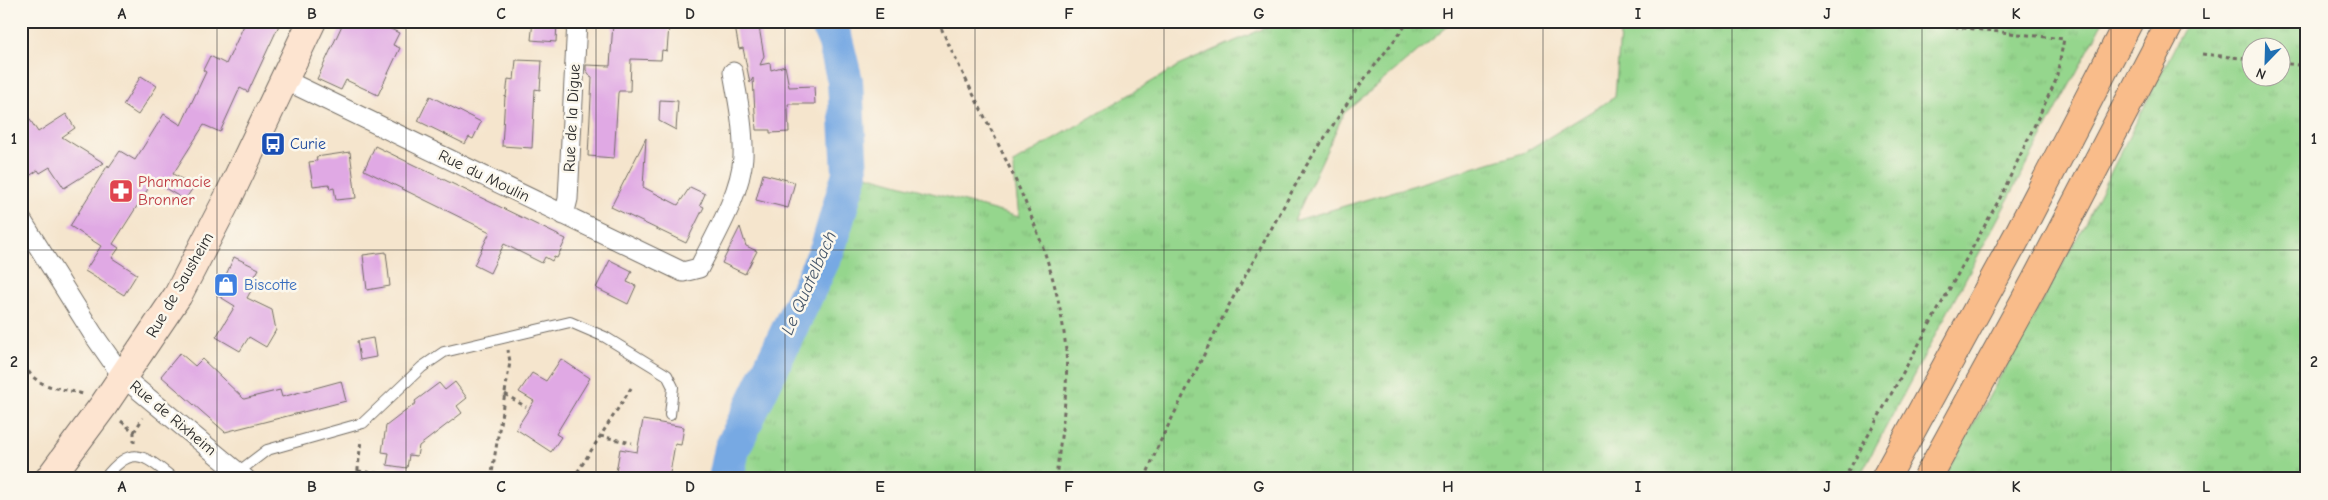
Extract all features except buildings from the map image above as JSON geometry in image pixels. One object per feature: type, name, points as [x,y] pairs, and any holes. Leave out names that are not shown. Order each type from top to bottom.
[{"type":"highway","points":[[1885,479],[2019,233],[2129,21]]},
{"type":"highway","points":[[1927,479],[2035,282],[2172,21]]},
{"type":"main road","name":"Rue de Sausheim","points":[[49,479],[123,377],[178,295],[228,198],[312,21]]},
{"type":"street","name":"Rue de la Digue","points":[[564,214],[568,199],[577,21]]},
{"type":"street","name":"Rue du Moulin","points":[[284,80],[682,272],[700,268],[733,200],[743,158],[740,113],[733,72]]},
{"type":"street","name":"Rue de Rixheim","points":[[22,221],[93,334],[123,377],[238,476]]},
{"type":"lane","points":[[238,476],[267,450],[363,423],[422,367],[444,352],[570,322],[605,337],[666,374],[673,387],[670,415]]},
{"type":"lane","points":[[104,479],[116,463],[124,459],[141,456],[150,460],[174,479]]},
{"type":"path","points":[[938,21],[1037,231],[1057,298],[1066,351],[1064,404],[1056,479]]},
{"type":"path","points":[[1145,479],[1158,446],[1229,305],[1306,166],[1356,90],[1409,21]]},
{"type":"path","points":[[1844,479],[2000,198],[2056,80],[2064,39],[1902,21]]},
{"type":"path","points":[[2202,54],[2240,58]]},
{"type":"path","points":[[2290,64],[2307,66]]},
{"type":"path","points":[[491,479],[510,362],[506,337]]},
{"type":"path","points":[[573,479],[633,384]]},
{"type":"path","points":[[505,394],[526,406]]},
{"type":"path","points":[[357,479],[363,423]]},
{"type":"path","points":[[600,436],[632,443]]},
{"type":"path","points":[[358,471],[419,479]]},
{"type":"green space","points":[[1281,21],[1454,21],[1344,113],[1294,221],[1523,153],[1615,97],[1621,21],[2104,21],[1858,479],[736,479],[742,450],[834,257],[859,173],[1019,217],[1013,163],[1180,65]]},
{"type":"green space","points":[[2188,21],[2307,21],[2307,479],[1943,479],[2074,244]]},
{"type":"waterway","name":"Le Quatelbach","points":[[726,479],[732,449],[828,248],[850,173],[845,81],[835,40],[827,21]]},
{"type":"place","name":"Curie","points":[[273,144]]},
{"type":"place","name":"Pharmacie Bronner","points":[[121,191]]},
{"type":"place","name":"Biscotte","points":[[226,285]]}]
